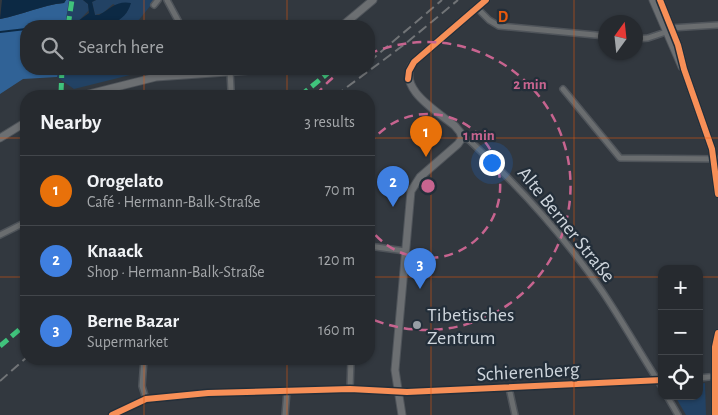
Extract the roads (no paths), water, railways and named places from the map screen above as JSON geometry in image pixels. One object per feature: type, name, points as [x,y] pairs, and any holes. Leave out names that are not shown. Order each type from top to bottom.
[{"type":"main road","points":[[349,20],[373,0]]},
{"type":"main road","points":[[477,8],[486,0]]},
{"type":"main road","points":[[653,0],[663,23],[669,31]]},
{"type":"main road","points":[[660,0],[669,31],[683,60],[684,69],[716,160],[718,194]]},
{"type":"main road","name":"Alte Berner Straße","points":[[462,138],[460,132],[420,96],[408,79],[408,72],[414,62],[477,8]]},
{"type":"main road","points":[[102,90],[130,82],[171,75]]},
{"type":"main road","points":[[0,138],[20,126]]},
{"type":"main road","points":[[402,415],[396,390],[395,370],[409,198],[414,184],[458,144],[462,138]]},
{"type":"main road","points":[[715,415],[718,333]]},
{"type":"street","points":[[154,5],[158,0]]},
{"type":"street","points":[[167,0],[178,20]]},
{"type":"street","points":[[477,8],[498,26],[598,35]]},
{"type":"street","points":[[643,38],[686,25],[718,25]]},
{"type":"street","points":[[230,75],[231,90]]},
{"type":"street","points":[[564,89],[620,158],[716,160]]},
{"type":"street","name":"Alte Berner Straße","points":[[462,138],[469,140],[503,171],[550,222],[602,292],[658,377]]},
{"type":"street","points":[[0,235],[20,225]]},
{"type":"street","points":[[375,247],[405,251]]},
{"type":"street","points":[[144,365],[142,386],[146,399]]},
{"type":"street","points":[[350,389],[351,365]]},
{"type":"street","points":[[703,378],[716,376]]},
{"type":"street","name":"Schierenberg","points":[[112,415],[146,399],[208,393],[350,389],[407,392],[658,380]]},
{"type":"street","points":[[509,388],[515,415]]},
{"type":"street","points":[[285,415],[287,391]]},
{"type":"street","points":[[669,400],[678,415]]},
{"type":"waterway","points":[[0,32],[20,30]]},
{"type":"railway","points":[[375,57],[442,0]]},
{"type":"railway","points":[[375,66],[458,0]]},
{"type":"railway","points":[[343,90],[363,75]]},
{"type":"railway","points":[[0,381],[20,363]]},
{"type":"place","name":"Orogelato","points":[[426,157]]},
{"type":"place","name":"Knaack","points":[[393,207]]},
{"type":"place","name":"Berne Bazar","points":[[420,289]]},
{"type":"place","name":"Tibetisches Zentrum","points":[[417,325]]}]
